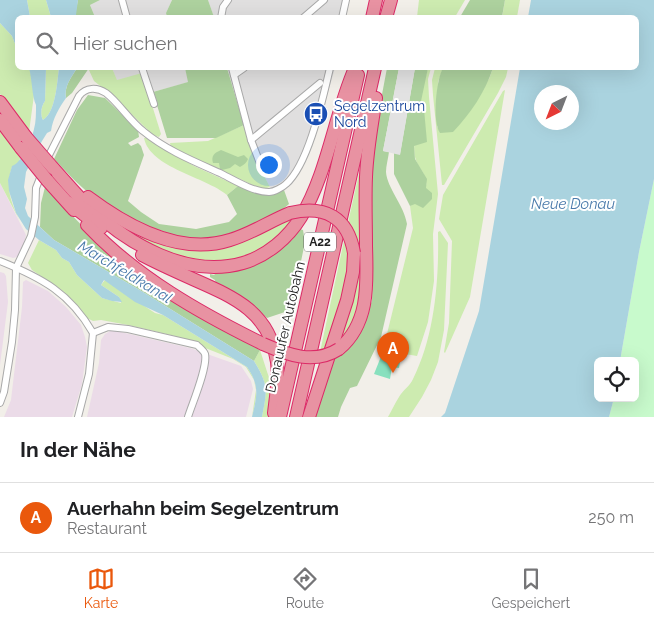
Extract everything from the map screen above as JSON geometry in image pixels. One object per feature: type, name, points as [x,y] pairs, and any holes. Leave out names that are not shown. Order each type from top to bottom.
[{"type":"highway","points":[[373,15],[376,0]]},
{"type":"highway","points":[[387,15],[391,0]]},
{"type":"highway","points":[[65,180],[84,203],[103,219],[135,241],[164,257],[184,264],[203,267],[221,267],[249,261],[281,241],[295,226],[306,207],[321,171],[345,90],[354,70]]},
{"type":"highway","name":"Donauufer Autobahn","points":[[280,417],[360,70]]},
{"type":"highway","name":"A22","points":[[296,417],[375,70]]},
{"type":"highway","points":[[0,102],[24,142],[50,174],[69,203],[92,230],[113,248],[163,288],[203,314],[263,344],[290,354],[306,357],[327,355],[339,349],[355,332],[361,318],[367,280],[366,178],[368,143],[379,70]]},
{"type":"highway","points":[[0,120],[24,142]]},
{"type":"highway","points":[[50,174],[65,180],[125,222],[182,244],[202,245],[229,240],[290,213],[312,210],[324,212],[335,217],[350,237],[354,253],[353,272],[347,300],[309,417]]},
{"type":"highway","points":[[69,203],[111,236],[142,255],[225,293],[252,311],[269,333],[276,355],[278,373],[274,417]]},
{"type":"street","points":[[122,0],[126,15]]},
{"type":"street","points":[[220,15],[220,12],[228,0]]},
{"type":"street","points":[[306,15],[324,0]]},
{"type":"street","points":[[343,15],[346,0]]},
{"type":"street","points":[[143,70],[154,104]]},
{"type":"street","points":[[233,70],[251,140],[261,166]]},
{"type":"street","points":[[234,75],[241,70]]},
{"type":"street","points":[[0,403],[4,392],[12,343],[16,268],[31,236],[36,188],[48,156],[79,96],[87,89],[96,89],[106,94],[144,132],[166,147],[253,189],[270,192],[286,184],[298,169],[320,110],[330,70]]},
{"type":"street","points":[[251,140],[320,84]]},
{"type":"street","points":[[0,261],[37,277],[60,292],[85,320],[93,333],[89,374],[78,417]]},
{"type":"street","points":[[93,333],[108,327],[128,328],[197,345],[205,354],[204,368],[188,417]]},
{"type":"shaded area","points":[[100,0],[172,0],[166,15],[94,15],[90,5]]},
{"type":"shaded area","points":[[208,0],[349,0],[346,15],[213,15]]},
{"type":"shaded area","points":[[113,70],[186,70],[189,82],[153,92],[117,81]]},
{"type":"shaded area","points":[[228,70],[334,70],[317,130],[308,154],[292,184],[274,194],[260,169],[249,142]]},
{"type":"shaded area","points":[[399,70],[415,70],[400,155],[383,151]]},
{"type":"shaded area","points":[[0,183],[26,235],[22,250],[17,257],[13,258],[0,254]]},
{"type":"shaded area","points":[[0,272],[6,276],[8,302],[0,365]]},
{"type":"shaded area","points":[[26,280],[48,291],[66,307],[81,325],[87,347],[82,384],[72,417],[4,417],[11,400],[22,307],[23,282]]},
{"type":"shaded area","points":[[112,330],[190,348],[241,366],[251,381],[253,389],[246,417],[87,417],[99,363],[101,340],[105,334]]},
{"type":"green space","points":[[27,0],[46,0],[50,15],[30,15]]},
{"type":"green space","points":[[78,0],[100,0],[90,5],[94,15],[75,15]]},
{"type":"green space","points":[[172,0],[208,0],[213,15],[166,15]]},
{"type":"green space","points":[[419,0],[465,0],[456,15],[417,15]]},
{"type":"green space","points":[[470,0],[505,0],[502,15],[461,15]]},
{"type":"green space","points":[[505,0],[520,0],[517,15],[502,15]]},
{"type":"green space","points":[[0,23],[12,36],[15,44],[15,70],[30,70],[34,95],[29,132],[0,94]]},
{"type":"green space","points":[[46,70],[59,70],[53,104],[43,120],[41,110],[45,101]]},
{"type":"green space","points":[[76,70],[88,70],[72,93],[66,98],[70,79]]},
{"type":"green space","points":[[89,70],[113,70],[117,80],[142,73],[161,134],[159,137],[153,135],[113,96],[94,81]]},
{"type":"green space","points":[[185,70],[228,70],[244,125],[216,138],[167,138],[153,92],[188,82]]},
{"type":"green space","points":[[387,70],[399,70],[383,151],[389,152],[386,170],[387,178],[403,210],[407,224],[381,337],[357,386],[350,388],[338,417],[313,417],[330,360],[353,344],[364,327],[372,300],[373,268],[369,209],[373,142]]},
{"type":"green space","points":[[415,70],[428,70],[420,106],[424,109],[427,142],[414,146],[415,159],[427,179],[426,188],[432,193],[432,199],[423,208],[415,204],[410,206],[394,174],[394,153],[400,154]]},
{"type":"green space","points":[[428,70],[430,70],[428,79],[429,97],[438,194],[433,234],[434,281],[428,322],[417,356],[399,353],[384,346],[413,228],[410,206],[420,198],[426,186],[425,178],[416,161],[414,148]]},
{"type":"green space","points":[[434,70],[442,70],[438,82],[437,128],[489,79],[492,70],[508,70],[498,93],[444,185],[442,185],[432,80]]},
{"type":"green space","points":[[442,70],[492,70],[477,102],[453,132],[440,133],[436,120],[438,82]]},
{"type":"green space","points":[[505,90],[470,297],[445,353],[449,323],[452,241],[439,219],[443,195]]},
{"type":"green space","points":[[88,95],[105,98],[138,130],[139,137],[128,143],[131,146],[138,143],[144,155],[128,201],[159,224],[196,229],[229,222],[237,214],[227,195],[238,186],[265,195],[284,190],[289,204],[267,220],[254,226],[227,235],[199,239],[179,238],[147,226],[117,211],[85,190],[54,159],[77,110]]},
{"type":"green space","points":[[244,125],[255,157],[270,187],[263,189],[257,187],[171,147],[170,143],[208,141]]},
{"type":"green space","points":[[0,127],[21,156],[18,164],[12,167],[9,191],[13,206],[24,229],[0,183]]},
{"type":"green space","points":[[144,138],[194,166],[238,186],[227,195],[180,171],[157,157],[148,148]]},
{"type":"green space","points":[[221,150],[238,157],[244,155],[248,159],[240,167],[235,164],[230,168],[222,170],[219,163],[213,163],[212,161],[214,155]]},
{"type":"green space","points":[[359,173],[362,174],[363,284],[357,318],[337,345],[355,285],[348,223]]},
{"type":"green space","points":[[654,179],[654,417],[609,417],[613,402],[639,402],[639,357],[621,357]]},
{"type":"green space","points":[[45,187],[89,233],[181,305],[260,350],[254,361],[143,292],[54,240],[40,227],[41,203]]},
{"type":"green space","points":[[102,212],[154,239],[277,225],[294,219],[271,243],[247,256],[222,262],[183,258],[137,238]]},
{"type":"green space","points":[[300,229],[303,230],[305,242],[291,310],[267,318],[257,309],[216,284],[215,280],[210,277],[210,274],[214,275],[217,272],[246,268],[292,240]]},
{"type":"green space","points":[[440,231],[448,243],[444,330],[438,362],[431,380],[409,417],[388,417],[396,402],[412,381],[426,344],[434,307],[438,269],[438,232]]},
{"type":"green space","points":[[345,236],[350,254],[345,294],[325,351],[320,352]]},
{"type":"green space","points":[[39,240],[56,250],[62,258],[69,262],[77,275],[102,298],[121,303],[119,297],[101,285],[105,280],[155,313],[163,315],[247,367],[254,380],[246,367],[233,359],[175,336],[101,320],[93,321],[85,317],[64,292],[32,270],[28,263]]},
{"type":"green space","points":[[384,349],[401,356],[399,368],[392,367],[390,379],[374,374]]},
{"type":"green space","points":[[260,350],[273,390],[268,417],[262,417],[266,388],[254,361]]},
{"type":"water","points":[[0,0],[27,0],[30,15],[15,15],[15,44],[12,36],[0,23]]},
{"type":"water","points":[[46,0],[78,0],[76,15],[50,15]]},
{"type":"water","name":"Neue Donau","points":[[531,0],[654,0],[654,179],[621,357],[594,357],[594,402],[613,402],[609,417],[441,417],[445,413],[479,311],[520,70],[639,70],[639,15],[528,15]]},
{"type":"water","points":[[29,70],[46,70],[45,101],[41,110],[43,120],[53,104],[59,70],[76,70],[68,82],[66,98],[57,113],[51,131],[47,133],[42,141],[26,172],[24,187],[27,199],[25,208],[28,216],[54,240],[143,292],[254,361],[266,388],[262,417],[252,417],[256,386],[247,367],[163,315],[135,302],[104,280],[101,285],[119,297],[122,302],[102,298],[77,275],[69,262],[62,258],[56,250],[39,240],[26,229],[16,213],[9,191],[8,180],[12,166],[19,161],[26,150],[35,126],[36,105]]},
{"type":"place","name":"Segelzentrum Nord","points":[[316,114]]},
{"type":"place","name":"Auerhahn beim Segelzentrum","points":[[393,373]]},
{"type":"water label","name":"Marchfeldkanal","points":[[125,272]]}]
